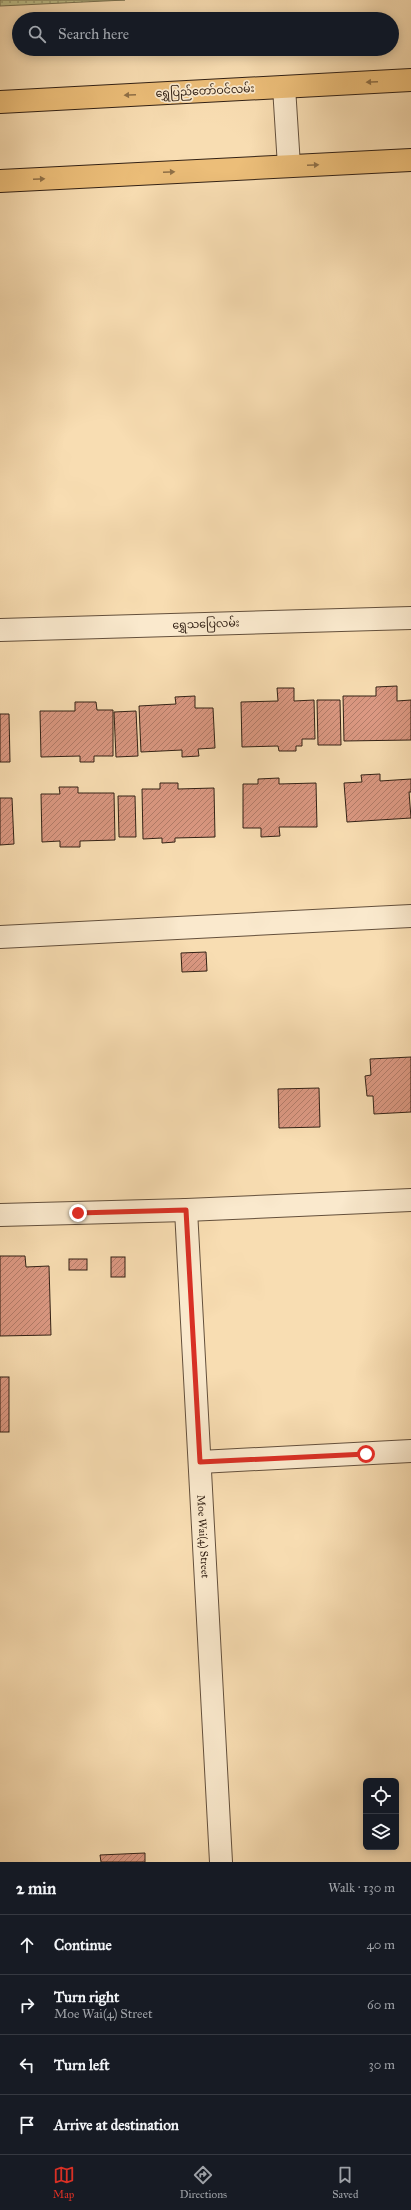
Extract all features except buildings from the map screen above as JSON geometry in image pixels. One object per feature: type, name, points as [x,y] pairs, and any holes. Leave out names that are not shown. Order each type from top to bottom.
[{"type":"main road","name":"ရွှေပြည်တော်ဝင်လမ်း","points":[[0,102],[411,80]]},
{"type":"main road","points":[[0,181],[411,160]]},
{"type":"street","points":[[284,87],[289,166]]},
{"type":"street","name":"ရွှေသပြေလမ်း","points":[[0,630],[411,618]]},
{"type":"street","points":[[0,937],[411,916]]},
{"type":"street","points":[[0,1215],[186,1210],[411,1200]]},
{"type":"street","name":"Moe Wai(4) Street","points":[[186,1210],[221,1862]]},
{"type":"street","points":[[200,1462],[411,1451]]},
{"type":"green space","points":[[0,0],[125,0],[0,6]]},
{"type":"route","points":[[78,1213],[186,1210],[200,1462],[366,1454]]}]
